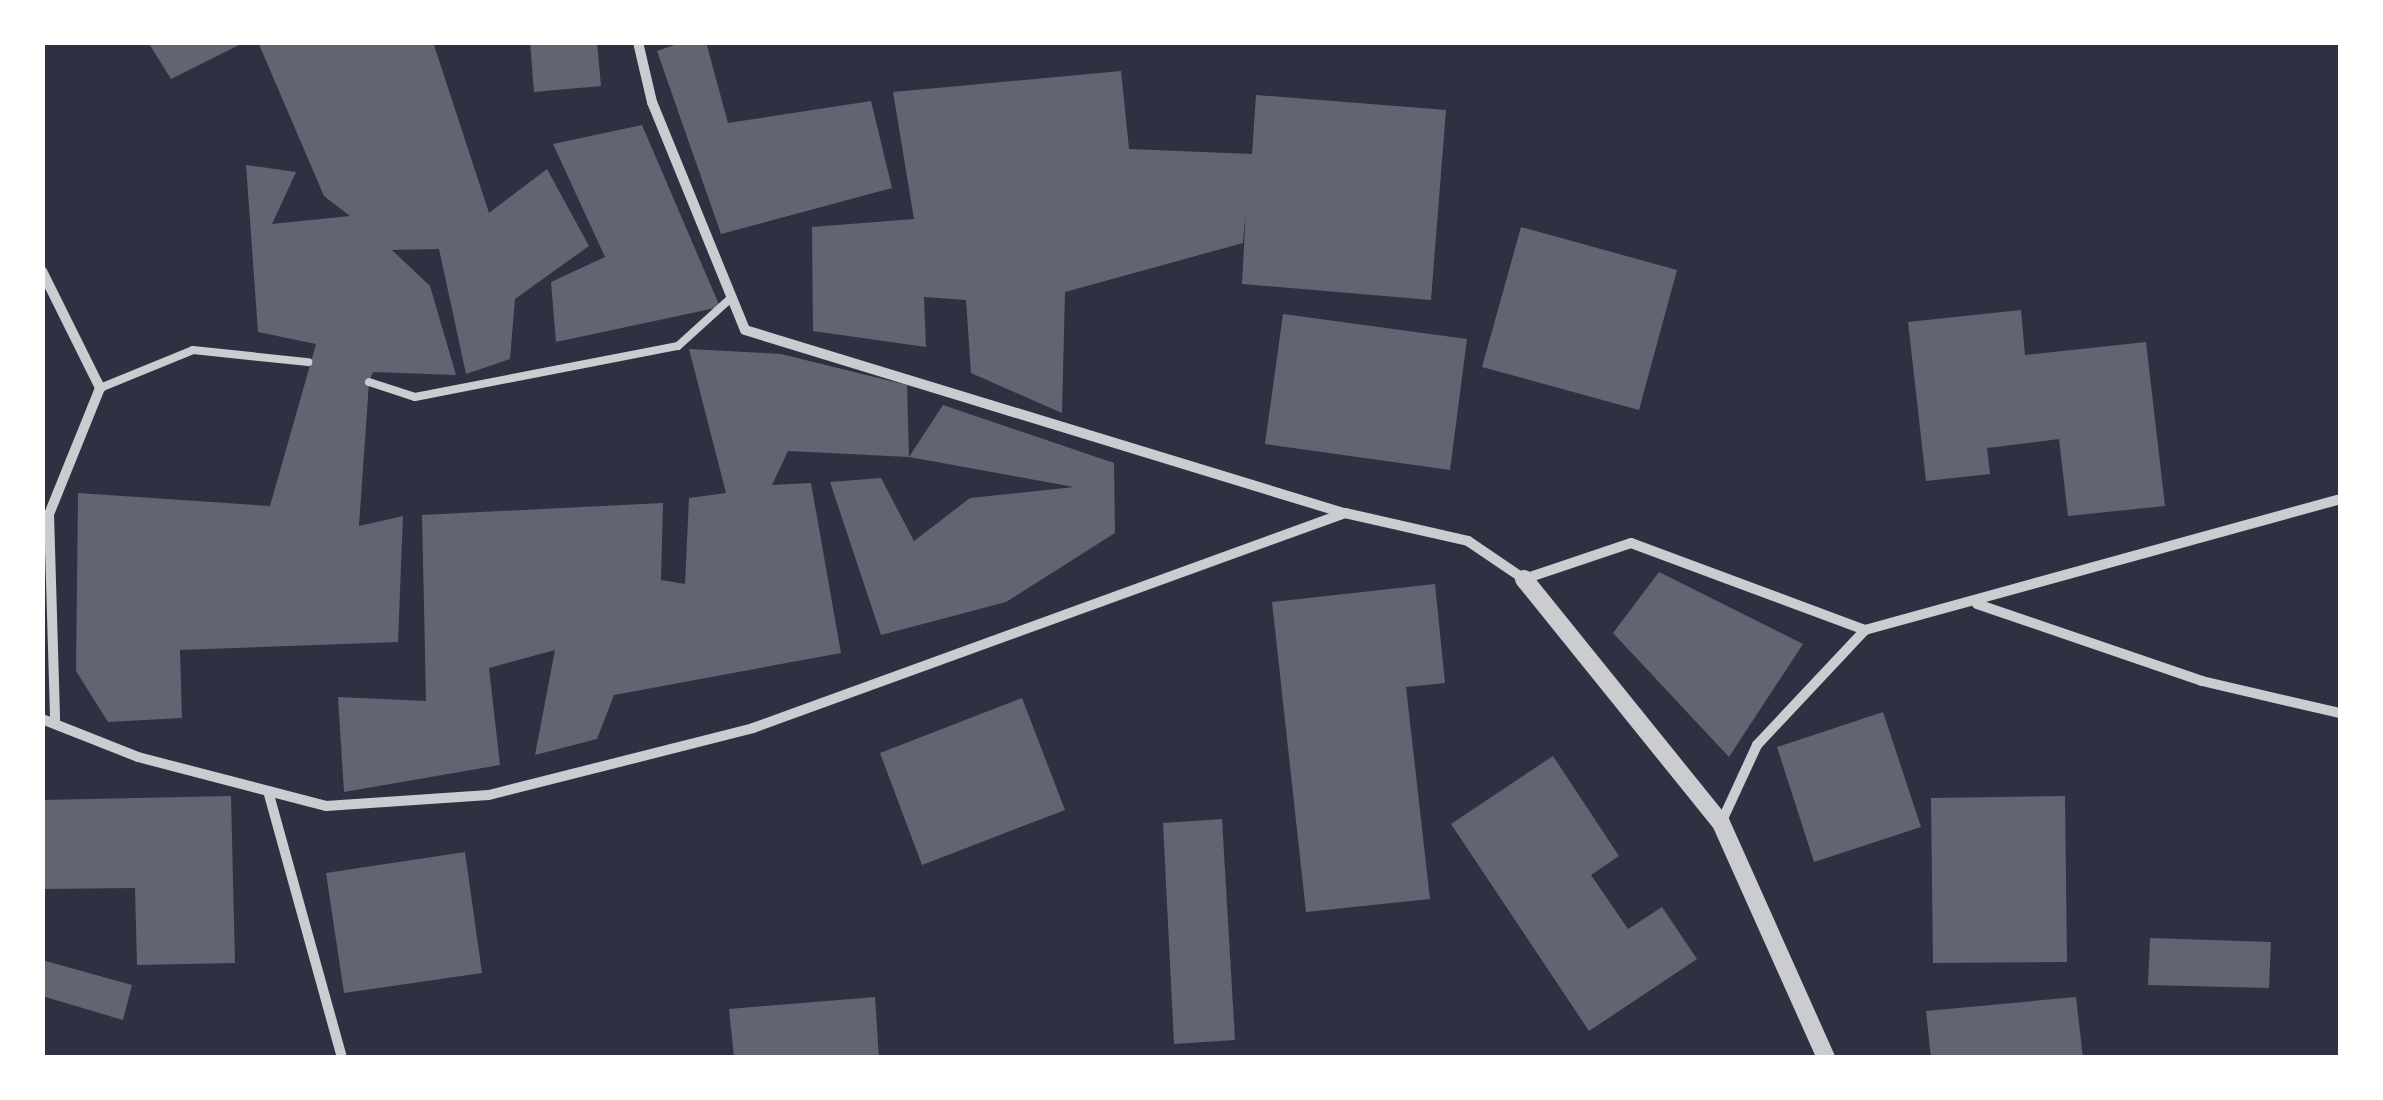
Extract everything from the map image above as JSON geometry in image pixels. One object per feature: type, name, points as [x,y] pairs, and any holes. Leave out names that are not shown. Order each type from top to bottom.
[{"type":"street","points":[[638,42],[652,102],[745,330],[1345,513],[1468,540],[1524,579],[1721,823],[1826,1058]]},
{"type":"street","points":[[42,271],[100,388],[49,514],[48,719],[138,756],[326,806],[489,795],[716,738],[1345,513]]},
{"type":"street","points":[[1721,823],[1756,745],[1865,630],[1976,604],[2340,500]]},
{"type":"street","points":[[1524,579],[1631,542],[1865,630]]},
{"type":"street","points":[[1976,604],[2202,681],[2340,713]]},
{"type":"street","points":[[268,791],[342,1058]]},
{"type":"lane","points":[[369,382],[415,398],[678,346],[732,297]]},
{"type":"lane","points":[[100,388],[193,350],[308,362]]},
{"type":"building","points":[[148,42],[245,42],[171,79]]},
{"type":"building","points":[[258,42],[433,42],[489,213],[547,169],[589,246],[515,299],[510,359],[466,374],[439,249],[392,250],[430,286],[456,375],[373,372],[369,382],[359,526],[403,516],[398,642],[180,650],[182,718],[108,722],[76,671],[78,493],[270,506],[316,344],[258,332],[246,165],[296,172],[272,224],[350,216],[324,196]]},
{"type":"building","points":[[530,42],[597,42],[601,86],[534,92]]},
{"type":"building","points":[[683,42],[706,42],[728,123],[871,101],[892,188],[721,234],[657,51]]},
{"type":"building","points":[[1121,71],[1129,149],[1252,154],[1256,95],[1446,110],[1431,300],[1242,284],[1246,209],[1243,243],[1065,292],[1062,413],[971,373],[966,300],[924,297],[926,347],[813,331],[812,227],[914,219],[893,92]]},
{"type":"building","points":[[642,125],[720,307],[556,342],[551,282],[605,257],[553,144]]},
{"type":"building","points":[[1521,227],[1677,270],[1639,410],[1482,367]]},
{"type":"building","points":[[2021,310],[2025,355],[2146,342],[2165,506],[2068,516],[2059,439],[1987,448],[1990,474],[1926,481],[1908,322]]},
{"type":"building","points":[[1283,314],[1467,339],[1450,470],[1265,444]]},
{"type":"building","points":[[689,349],[781,354],[907,385],[909,457],[788,451],[772,485],[811,483],[841,653],[614,695],[597,739],[535,755],[555,650],[489,668],[500,765],[344,792],[338,697],[426,701],[422,515],[663,503],[661,580],[685,584],[689,498],[726,493]]},
{"type":"building","points":[[943,405],[1114,463],[1115,533],[1006,602],[881,635],[830,482],[881,478],[914,541],[970,498],[1074,487],[909,457]]},
{"type":"building","points":[[1659,572],[1803,644],[1729,757],[1613,633]]},
{"type":"building","points":[[1435,584],[1445,683],[1406,687],[1430,899],[1306,912],[1272,602]]},
{"type":"building","points":[[1022,698],[1065,810],[922,865],[880,753]]},
{"type":"building","points":[[1883,712],[1921,827],[1814,862],[1777,747]]},
{"type":"building","points":[[1553,756],[1619,856],[1591,875],[1628,929],[1662,907],[1697,959],[1589,1031],[1451,824]]},
{"type":"building","points":[[231,796],[235,963],[137,965],[135,888],[42,889],[42,800]]},
{"type":"building","points":[[2065,796],[2067,962],[1933,963],[1931,798]]},
{"type":"building","points":[[1222,819],[1235,1040],[1174,1044],[1163,823]]},
{"type":"building","points":[[465,852],[482,973],[344,993],[326,873]]},
{"type":"building","points":[[2150,938],[2271,942],[2269,988],[2148,985]]},
{"type":"building","points":[[42,960],[132,985],[123,1020],[42,996]]},
{"type":"building","points":[[875,997],[879,1058],[734,1058],[729,1009]]},
{"type":"building","points":[[2076,997],[2083,1058],[1931,1058],[1926,1011]]}]
